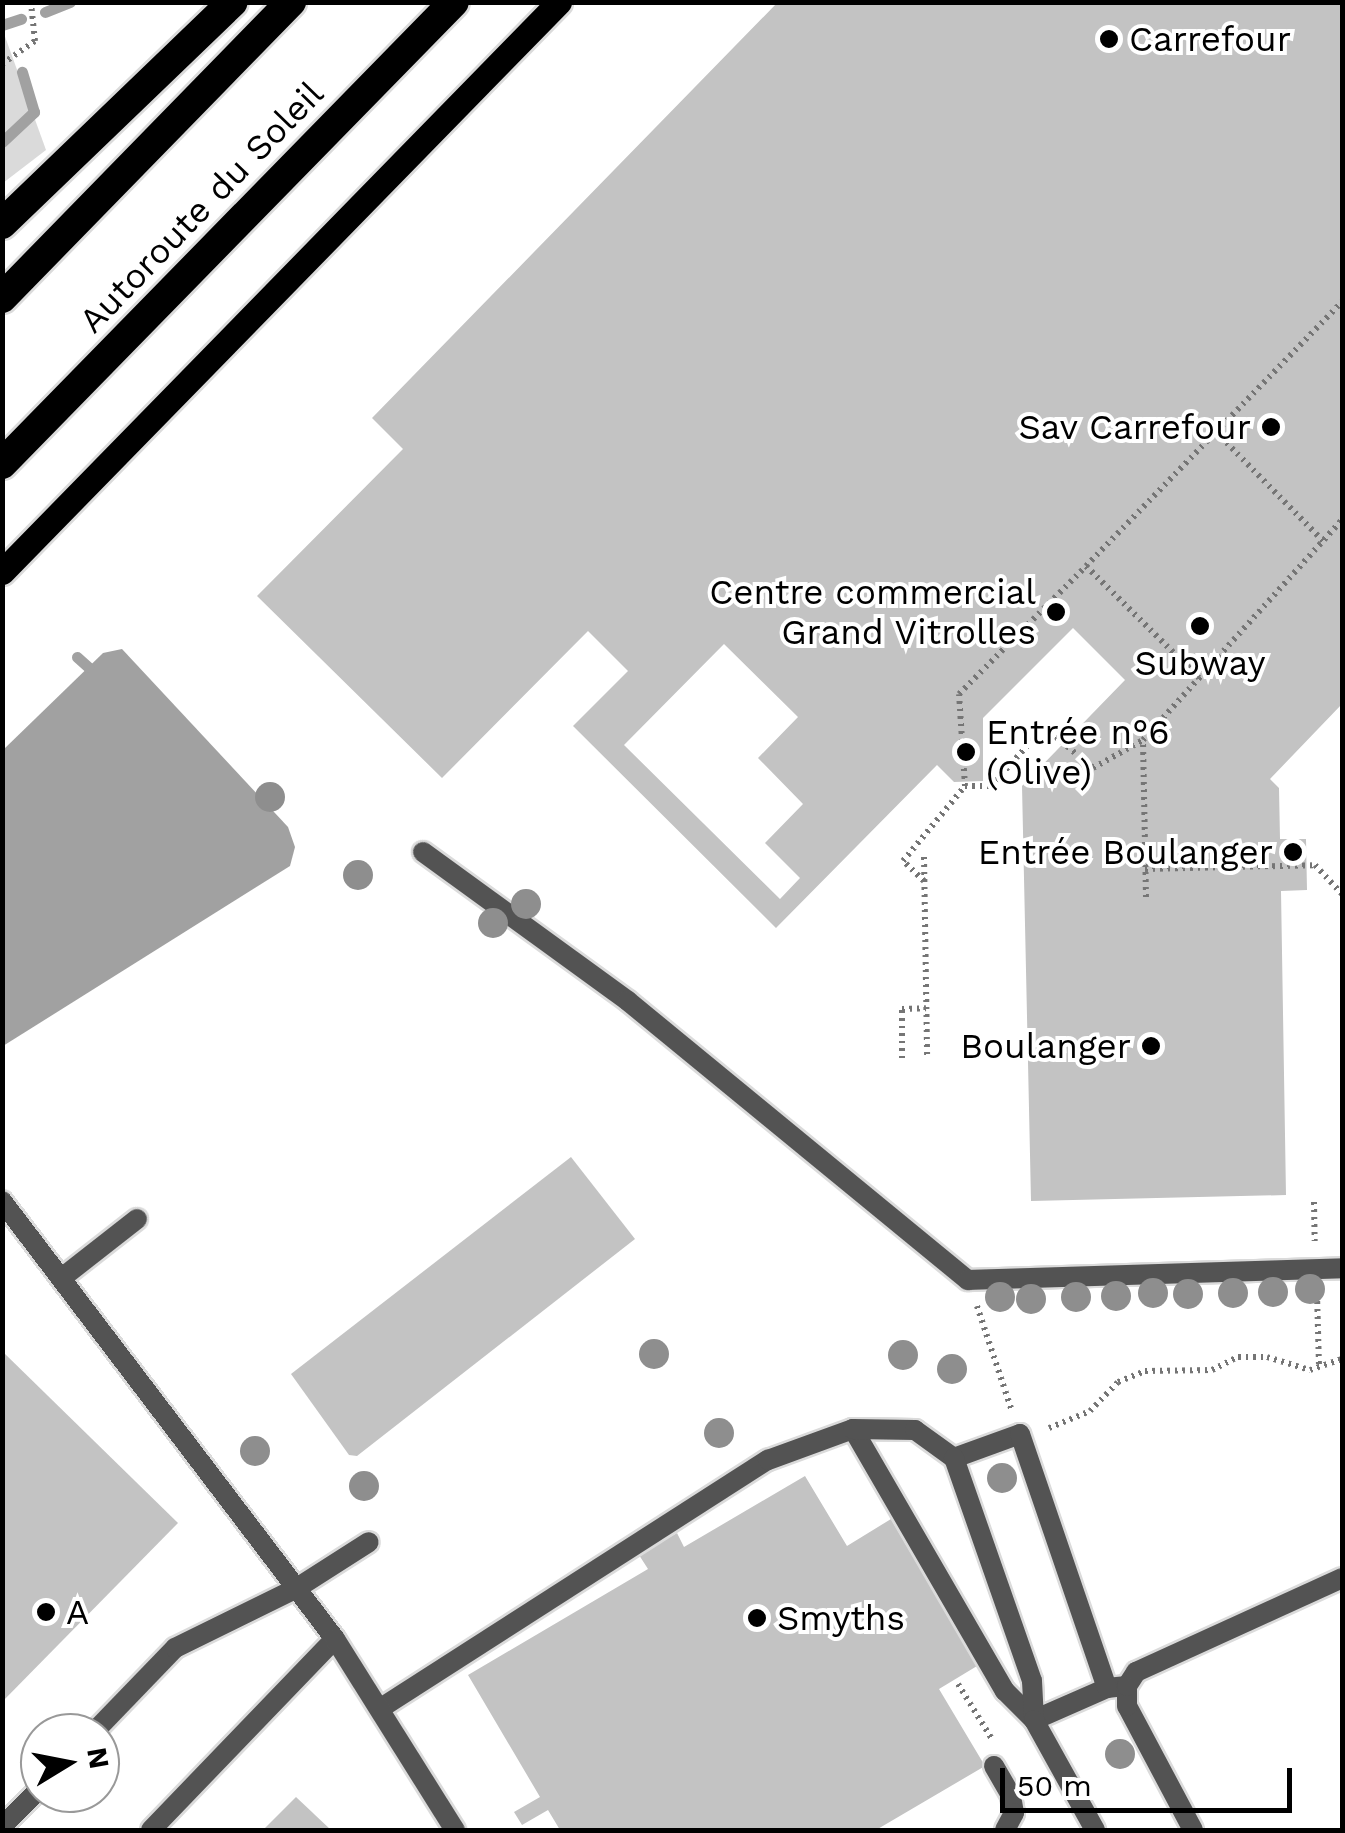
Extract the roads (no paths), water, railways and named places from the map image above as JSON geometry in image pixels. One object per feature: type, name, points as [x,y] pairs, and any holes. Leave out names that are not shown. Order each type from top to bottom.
[{"type":"highway","points":[[2,224],[233,2]]},
{"type":"highway","points":[[2,298],[291,2]]},
{"type":"highway","name":"Autoroute du Soleil","points":[[2,464],[454,2]]},
{"type":"main road","points":[[2,572],[559,2]]},
{"type":"street","points":[[423,852],[628,1001],[968,1280],[1342,1268]]},
{"type":"street","points":[[2,1201],[335,1639],[382,1708],[455,1830]]},
{"type":"street","points":[[63,1277],[137,1219]]},
{"type":"street","points":[[853,1429],[1005,1691],[1034,1720],[1092,1824],[1068,1830]]},
{"type":"street","points":[[382,1708],[768,1460],[853,1429],[915,1430],[954,1458],[1032,1681],[1034,1720]]},
{"type":"street","points":[[954,1458],[1020,1434],[1117,1687],[1193,1830]]},
{"type":"street","points":[[112,1713],[175,1648],[297,1588],[369,1542]]},
{"type":"street","points":[[1034,1720],[1117,1687],[1136,1672],[1342,1578]]},
{"type":"street","points":[[151,1830],[335,1639]]},
{"type":"street","points":[[994,1766],[1012,1796],[1014,1812],[1005,1830]]},
{"type":"street","points":[[2,1827],[20,1809]]},
{"type":"waterway","points":[[45,12],[70,2]]},
{"type":"waterway","points":[[2,25],[21,19]]},
{"type":"waterway","points":[[2,142],[34,112],[22,72]]},
{"type":"waterway","points":[[77,657],[88,667]]},
{"type":"place","name":"Carrefour","points":[[1109,39]]},
{"type":"place","name":"Sav Carrefour","points":[[1271,427]]},
{"type":"place","name":"Centre commercial Grand Vitrolles","points":[[1056,612]]},
{"type":"place","name":"Subway","points":[[1200,626]]},
{"type":"place","name":"Entrée n°6 (Olive)","points":[[966,752]]},
{"type":"place","name":"Entrée Boulanger","points":[[1293,852]]},
{"type":"place","name":"Boulanger","points":[[1151,1046]]},
{"type":"place","name":"A","points":[[46,1612]]},
{"type":"place","name":"Smyths","points":[[757,1618]]}]
